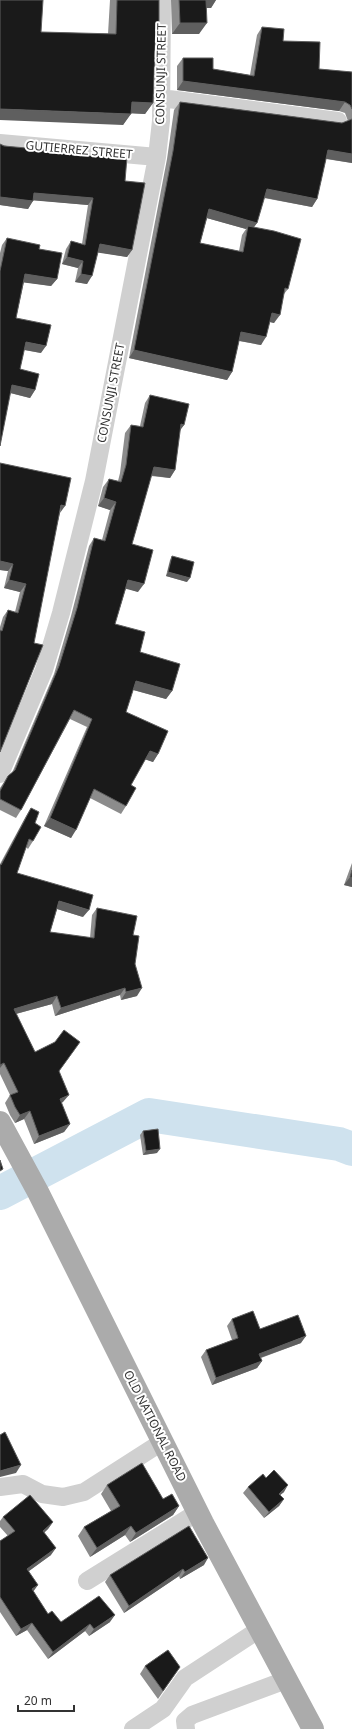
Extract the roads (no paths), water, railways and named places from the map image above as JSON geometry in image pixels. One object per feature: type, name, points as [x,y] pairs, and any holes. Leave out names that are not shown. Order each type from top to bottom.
[{"type":"main road","name":"OLD NATIONAL ROAD","points":[[0,1122],[38,1192],[198,1512],[313,1729]]},
{"type":"street","name":"CONSUNJI STREET","points":[[0,774],[44,670],[61,613],[94,481],[157,158],[161,98],[162,0]]},
{"type":"street","points":[[161,98],[338,121]]},
{"type":"street","name":"GUTIERREZ STREET","points":[[0,143],[157,158]]},
{"type":"street","points":[[0,1487],[23,1484],[42,1494],[63,1497],[84,1492],[162,1442]]},
{"type":"street","points":[[87,1581],[198,1512]]},
{"type":"street","points":[[133,1729],[163,1709],[185,1678],[260,1629]]},
{"type":"street","points":[[186,1729],[185,1721],[192,1715],[286,1680]]},
{"type":"waterway","points":[[0,1193],[149,1115],[339,1144],[352,1149]]}]
